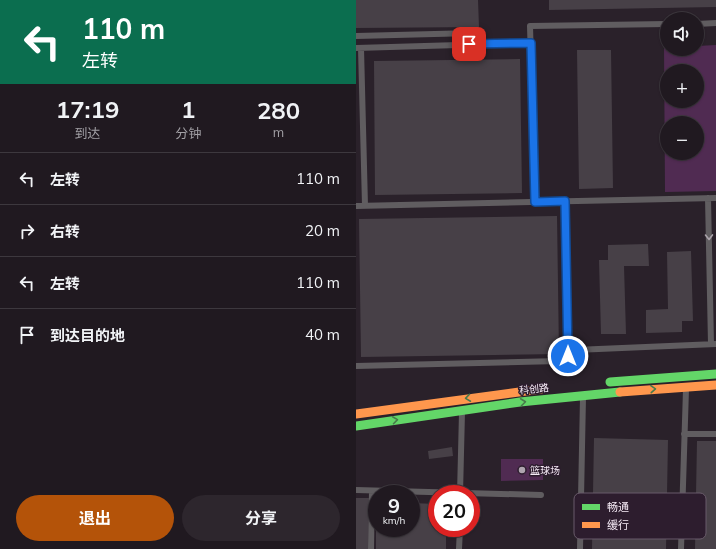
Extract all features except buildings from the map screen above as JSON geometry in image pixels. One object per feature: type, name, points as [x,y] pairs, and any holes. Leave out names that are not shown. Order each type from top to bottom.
[{"type":"street","points":[[601,383],[661,377],[716,374]]},
{"type":"street","name":"科创路","points":[[356,426],[462,410],[584,395],[716,385]]},
{"type":"street","name":"科创路","points":[[356,414],[547,388]]},
{"type":"lane","points":[[704,24],[716,23]]},
{"type":"lane","points":[[535,202],[530,26],[660,24]]},
{"type":"lane","points":[[356,36],[474,33]]},
{"type":"lane","points":[[365,206],[359,48],[531,43]]},
{"type":"lane","points":[[574,350],[714,344],[708,198]]},
{"type":"lane","points":[[356,206],[716,198]]},
{"type":"lane","points":[[356,366],[565,359],[568,356],[568,350],[565,201]]},
{"type":"lane","points":[[682,493],[686,387]]},
{"type":"lane","points":[[581,493],[584,395]]},
{"type":"lane","points":[[460,485],[462,410]]},
{"type":"lane","points":[[684,434],[716,434]]},
{"type":"lane","points":[[356,490],[368,491]]},
{"type":"lane","points":[[480,494],[540,495]]},
{"type":"lane","points":[[371,537],[371,549]]},
{"type":"lane","points":[[460,537],[460,549]]},
{"type":"lane","points":[[580,539],[580,549]]},
{"type":"lane","points":[[681,539],[681,549]]},
{"type":"shaded area","points":[[716,45],[716,191],[665,192],[665,160],[704,160],[704,116],[664,116],[664,108],[704,108],[704,64],[664,64],[664,56],[704,56],[704,46]]},
{"type":"shaded area","name":"篮球场","points":[[501,459],[543,459],[543,480],[501,481]]},
{"type":"traffic: fast","points":[[610,382],[716,374]]},
{"type":"traffic: fast","points":[[356,426],[520,402],[620,392]]},
{"type":"traffic: slow","points":[[620,392],[716,385]]},
{"type":"traffic: slow","points":[[356,414],[541,389]]},
{"type":"place","name":"篮球场","points":[[522,470]]},
{"type":"route","points":[[469,44],[531,43],[535,202],[565,201],[568,356]]}]
